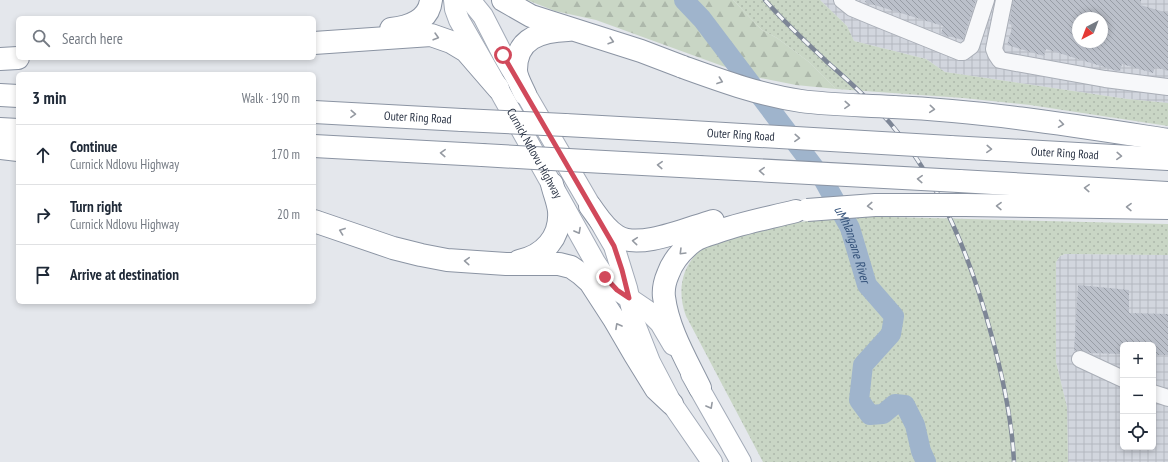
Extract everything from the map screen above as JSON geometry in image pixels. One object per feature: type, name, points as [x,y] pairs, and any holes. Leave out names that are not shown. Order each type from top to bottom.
[{"type":"highway","points":[[316,38],[348,32],[397,28],[410,25],[416,23],[427,14],[431,0]]},
{"type":"highway","points":[[503,0],[531,16],[634,48],[733,85],[801,101],[929,108],[995,115],[1168,140]]},
{"type":"highway","points":[[525,94],[516,71],[519,53],[524,45],[532,37],[542,33],[552,30],[573,30]]},
{"type":"highway","points":[[316,43],[431,35],[451,42],[466,51],[498,88]]},
{"type":"highway","points":[[0,59],[16,58]]},
{"type":"highway","points":[[0,95],[16,96]]},
{"type":"highway","name":"Outer Ring Road","points":[[316,112],[1168,159]]},
{"type":"highway","points":[[0,129],[16,130]]},
{"type":"highway","points":[[316,146],[1168,193]]},
{"type":"highway","points":[[0,148],[16,150]]},
{"type":"highway","points":[[506,264],[527,260],[535,256],[547,247],[553,240],[557,232],[559,210],[552,184]]},
{"type":"highway","points":[[590,206],[606,227],[618,237],[630,241],[640,242],[715,221],[736,217],[875,205],[1168,208]]},
{"type":"highway","points":[[700,388],[677,342],[664,297],[666,278],[672,263],[681,251],[695,240],[725,229],[802,211]]},
{"type":"highway","points":[[316,222],[421,256],[447,260],[506,264],[558,264],[571,267],[590,282],[656,389],[672,404]]},
{"type":"main road","name":"Curnick Ndlovu Highway","points":[[454,0],[455,9],[459,20],[595,262],[605,277],[617,290],[648,311],[660,323],[700,388],[741,462]]},
{"type":"main road","name":"Curnick Ndlovu Highway","points":[[470,0],[484,16],[503,55],[525,94],[614,246],[622,270],[635,324],[650,362],[672,404],[712,462]]},
{"type":"lane","points":[[842,0],[852,8],[963,52],[971,46],[986,0]]},
{"type":"lane","points":[[1004,0],[994,49],[1000,60],[1105,79],[1168,87]]},
{"type":"lane","points":[[1080,359],[1121,378]]},
{"type":"lane","points":[[1156,393],[1168,398]]},
{"type":"shaded area","points":[[820,0],[1168,0],[1168,103],[1127,99],[945,72],[926,59],[854,41],[847,26]]},
{"type":"shaded area","points":[[1065,254],[1168,255],[1168,462],[1068,462],[1067,407],[1056,362],[1056,262],[1060,256]]},
{"type":"green space","points":[[527,0],[733,0],[762,30],[777,38],[809,62],[836,89],[796,85],[750,76],[596,20],[555,11]]},
{"type":"green space","points":[[733,0],[820,0],[847,26],[854,41],[926,59],[945,72],[1127,99],[1168,103],[1168,126],[1030,105],[963,98],[836,89],[809,62],[777,38],[762,30]]},
{"type":"green space","points":[[850,216],[1168,224],[1168,255],[1065,254],[1060,256],[1056,262],[1056,362],[1067,407],[1068,462],[763,462],[686,316],[682,296],[683,277],[692,259],[707,245],[784,224]]},
{"type":"building","points":[[866,0],[976,0],[963,40],[941,34],[943,26],[865,2]]},
{"type":"building","points":[[1013,0],[1141,0],[1140,5],[1168,13],[1168,71],[1155,67],[1153,73],[1122,64],[1120,71],[1117,71],[1046,49],[1044,56],[1007,45],[1013,25],[1009,24]]},
{"type":"building","points":[[1078,285],[1129,290],[1129,313],[1168,314],[1168,355],[1156,355],[1156,342],[1120,342],[1120,354],[1089,353],[1080,350],[1074,351]]},
{"type":"waterway","name":"uMhlangane River","points":[[684,0],[702,19],[823,179],[850,228],[867,285],[894,316],[891,334],[863,365],[859,400],[870,415],[883,414],[895,404],[905,405],[915,425],[921,451],[926,462]]},
{"type":"railway","points":[[765,0],[795,32],[860,91],[890,123],[925,172],[940,197],[964,251],[984,308],[1000,368],[1011,430],[1014,462]]},
{"type":"route","points":[[503,55],[614,246],[628,288],[629,298],[617,290],[605,277]]}]
